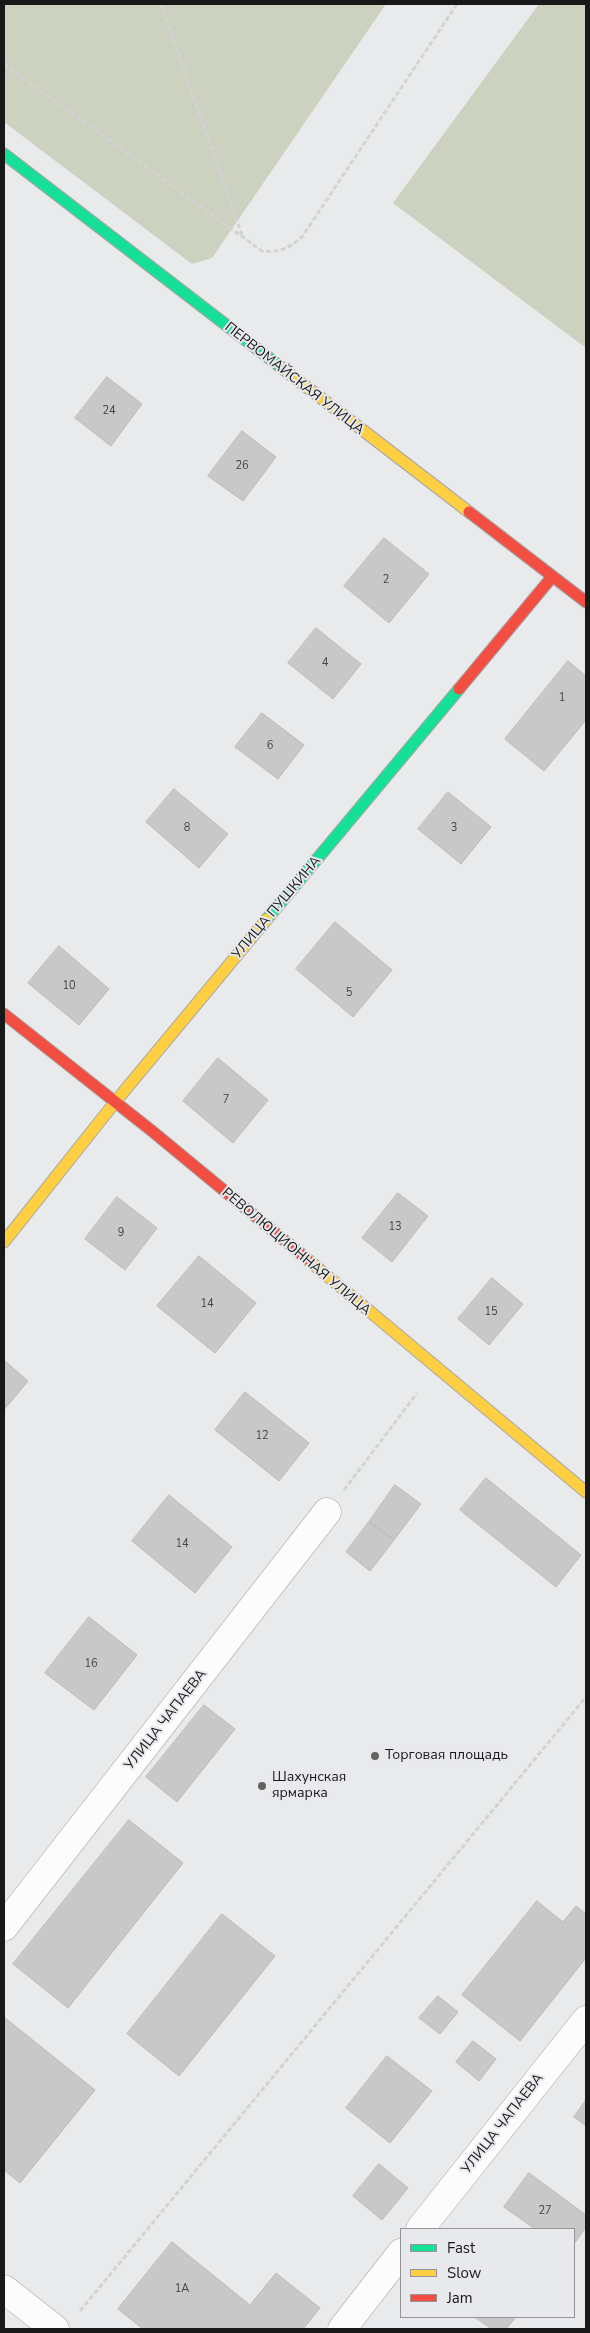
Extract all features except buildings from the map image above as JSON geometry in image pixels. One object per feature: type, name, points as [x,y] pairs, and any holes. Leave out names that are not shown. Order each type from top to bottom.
[{"type":"street","name":"ПЕРВОМАЙСКАЯ УЛИЦА","points":[[4,154],[586,602]]},
{"type":"street","name":"УЛИЦА ПУШКИНА","points":[[4,1242],[116,1101],[552,577]]},
{"type":"street","name":"РЕВОЛЮЦИОННАЯ УЛИЦА","points":[[4,1014],[116,1101],[435,1369],[586,1492]]},
{"type":"street","name":"УЛИЦА ЧАПАЕВА","points":[[4,1927],[327,1512]]},
{"type":"street","name":"УЛИЦА ЧАПАЕВА","points":[[421,2228],[586,2020]]},
{"type":"street","points":[[342,2329],[400,2254]]},
{"type":"street","points":[[4,2289],[55,2329]]},
{"type":"path","points":[[161,4],[242,236]]},
{"type":"path","points":[[4,64],[262,250],[275,252],[288,248],[302,237],[457,4]]},
{"type":"path","points":[[327,1512],[435,1369]]},
{"type":"path","points":[[78,2314],[586,1697]]},
{"type":"green space","points":[[4,4],[386,4],[212,258],[192,264],[4,122]]},
{"type":"green space","points":[[539,4],[586,4],[586,348],[393,203]]},
{"type":"traffic: fast","points":[[4,154],[282,368]]},
{"type":"traffic: fast","points":[[267,919],[459,689]]},
{"type":"traffic: slow","points":[[282,368],[469,512]]},
{"type":"traffic: slow","points":[[4,1242],[116,1101],[267,919]]},
{"type":"traffic: slow","points":[[307,1259],[586,1492]]},
{"type":"traffic: jam","points":[[469,512],[586,602]]},
{"type":"traffic: jam","points":[[459,689],[552,577]]},
{"type":"traffic: jam","points":[[4,1014],[152,1131],[307,1259]]},
{"type":"place","name":"Торговая площадь","points":[[375,1756]]},
{"type":"place","name":"Шахунская ярмарка","points":[[262,1786]]}]
